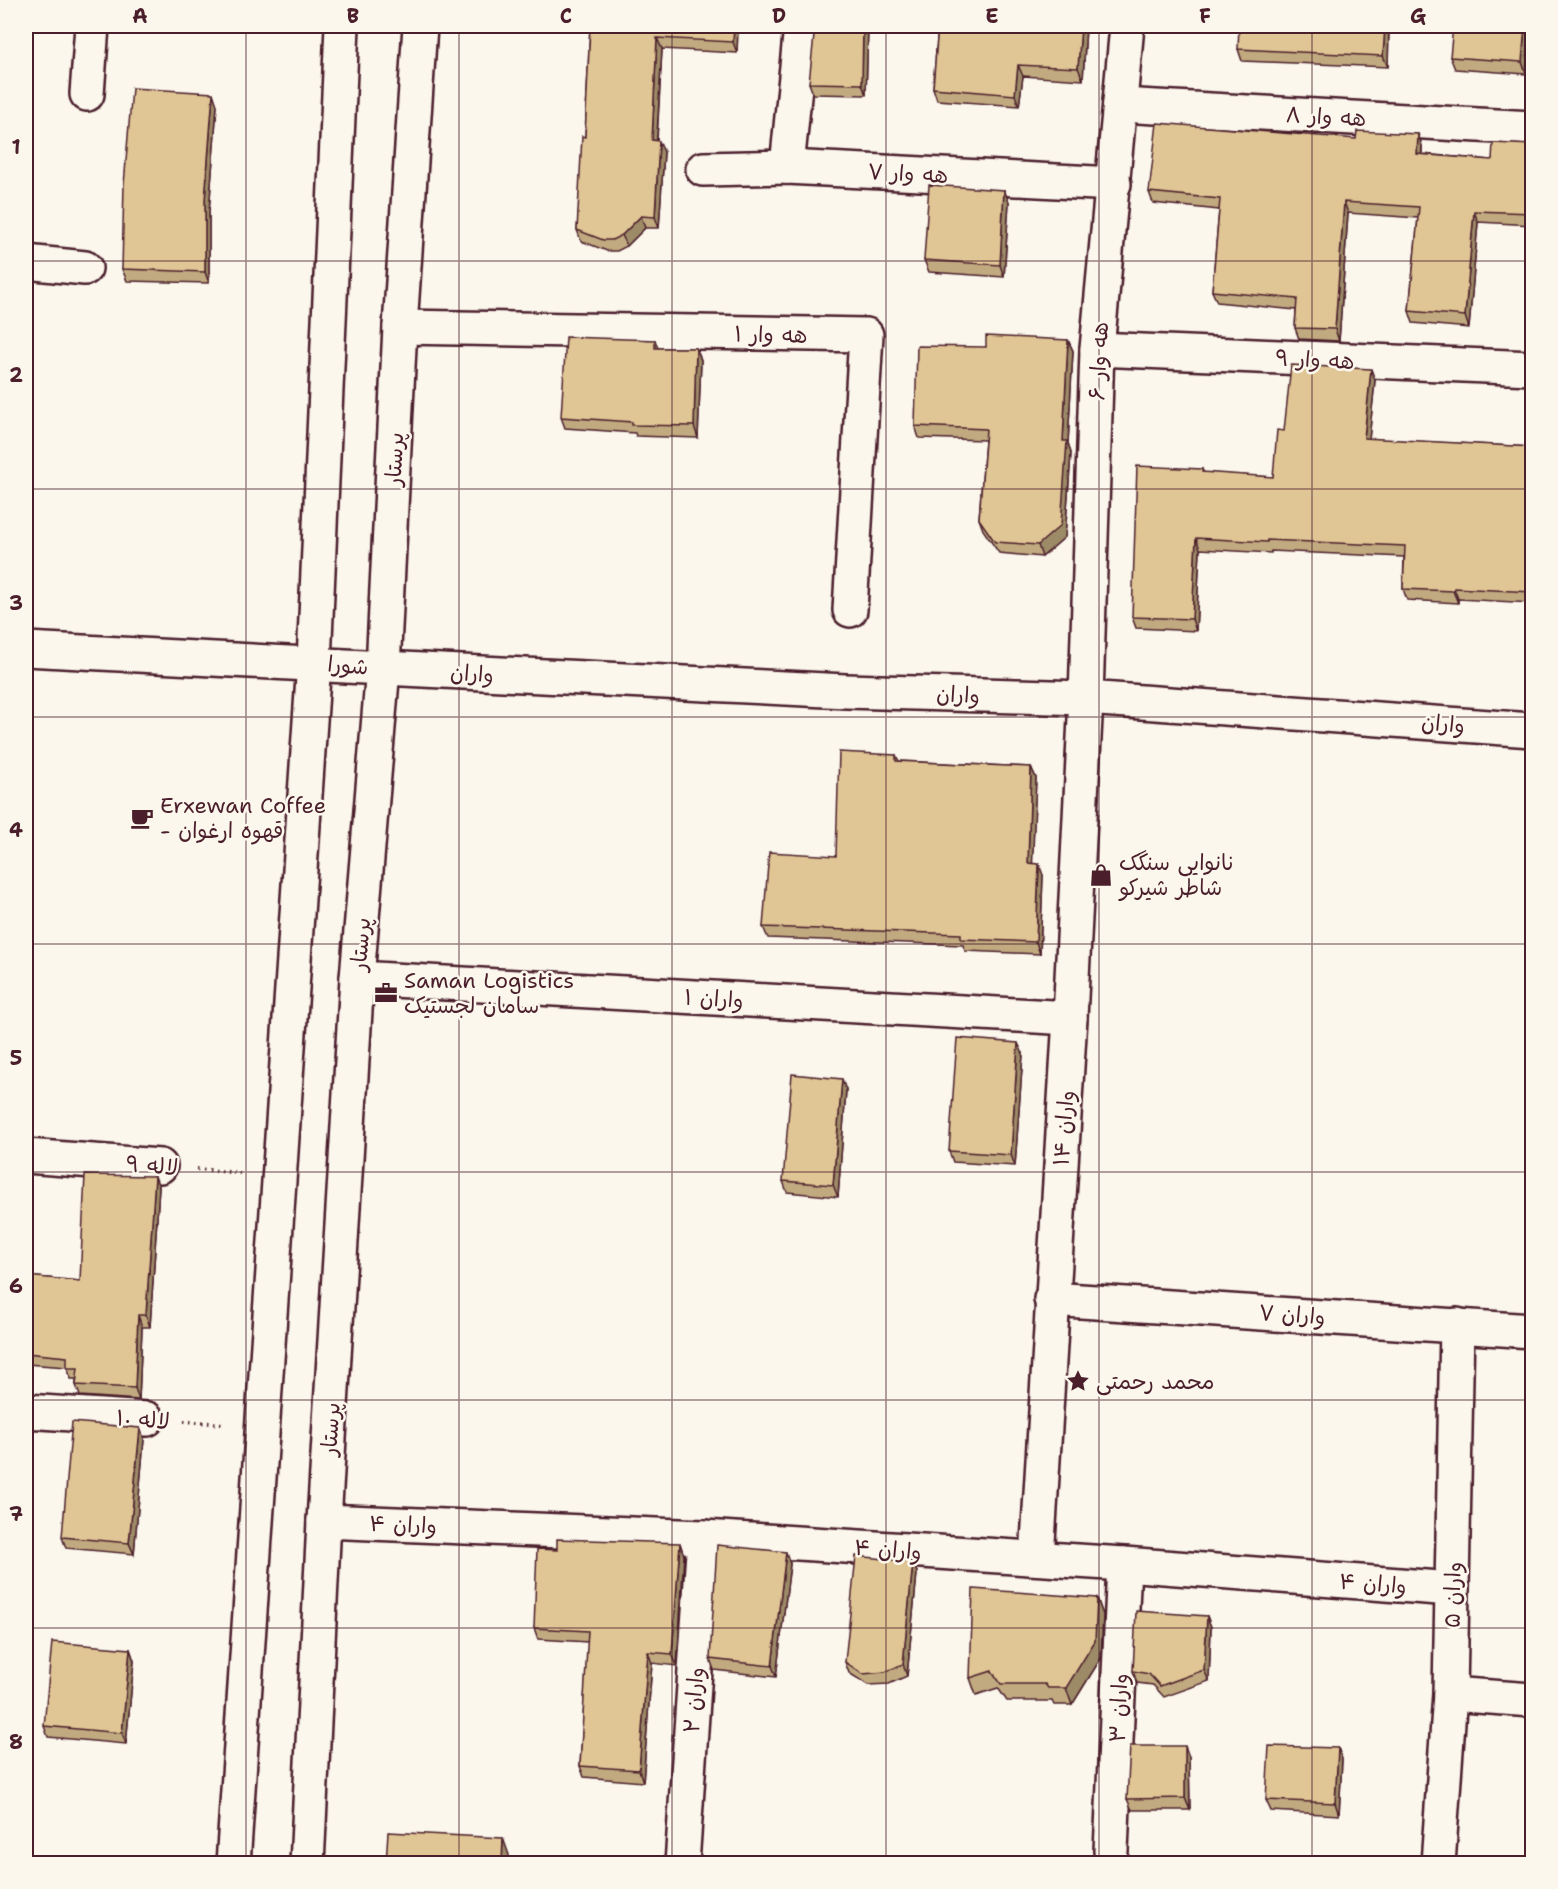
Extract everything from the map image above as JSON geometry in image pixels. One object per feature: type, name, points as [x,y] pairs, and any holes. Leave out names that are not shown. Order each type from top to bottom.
[{"type":"street","points":[[87,94],[92,26]]},
{"type":"street","points":[[233,1863],[314,663],[342,26]]},
{"type":"street","name":"پرستار","points":[[307,1863],[324,1521],[357,978],[383,668],[400,327],[420,26]]},
{"type":"street","points":[[787,167],[801,26]]},
{"type":"street","name":"هه وار ۶","points":[[1086,698],[1097,349],[1127,26]]},
{"type":"street","name":"هه وار ۸","points":[[1120,105],[1533,128]]},
{"type":"street","name":"هه وار ۷","points":[[703,169],[787,167],[1114,184]]},
{"type":"street","points":[[26,262],[85,268]]},
{"type":"street","name":"هه وار ۱","points":[[400,327],[866,335],[850,610]]},
{"type":"street","name":"هه وار ۹","points":[[1097,349],[1533,368]]},
{"type":"street","points":[[26,649],[314,663]]},
{"type":"street","name":"شورا","points":[[314,663],[383,668]]},
{"type":"street","name":"واران","points":[[383,668],[846,691],[1086,698],[1533,730]]},
{"type":"street","name":"واران ۱۴","points":[[1037,1558],[1070,1018],[1086,698]]},
{"type":"street","name":"واران ۱","points":[[357,978],[1070,1018]]},
{"type":"street","name":"لاله ۹","points":[[26,1156],[160,1166]]},
{"type":"street","name":"واران ۷","points":[[1052,1299],[1533,1331]]},
{"type":"street","name":"واران ۵","points":[[1438,1863],[1450,1694],[1457,1325]]},
{"type":"street","name":"لاله ۱۰","points":[[26,1411],[147,1419]]},
{"type":"street","name":"واران ۴","points":[[324,1521],[704,1537],[1124,1564],[1452,1589]]},
{"type":"street","name":"واران ۲","points":[[682,1863],[704,1537]]},
{"type":"street","name":"واران ۳","points":[[1111,1851],[1124,1564]]},
{"type":"street","points":[[1450,1694],[1533,1700]]},
{"type":"path","name":"لاله ۹","points":[[160,1166],[278,1176]]},
{"type":"path","name":"لاله ۱۰","points":[[147,1419],[261,1426]]},
{"type":"building","points":[[590,26],[734,26],[733,42],[657,38],[652,140],[659,141],[655,217],[641,216],[622,235],[612,240],[603,240],[577,230],[582,136],[585,137]]},
{"type":"building","points":[[815,26],[863,26],[862,84],[809,83]]},
{"type":"building","points":[[938,26],[1081,26],[1078,68],[1018,65],[1015,95],[933,88]]},
{"type":"building","points":[[1239,26],[1385,26],[1383,56],[1238,49]]},
{"type":"building","points":[[1453,26],[1525,26],[1522,62],[1450,57]]},
{"type":"building","points":[[132,88],[213,93],[205,200],[205,272],[122,269],[124,185]]},
{"type":"building","points":[[1157,123],[1356,139],[1357,131],[1418,134],[1417,154],[1492,160],[1493,143],[1533,145],[1533,213],[1474,211],[1465,316],[1409,311],[1419,207],[1344,202],[1335,329],[1295,328],[1297,299],[1212,291],[1220,199],[1149,192]]},
{"type":"building","points":[[929,185],[1004,190],[1000,265],[924,260]]},
{"type":"building","points":[[986,336],[1068,340],[1063,441],[1067,441],[1061,525],[1038,545],[995,542],[979,519],[986,429],[915,426],[917,346],[986,347]]},
{"type":"building","points":[[566,337],[655,340],[655,348],[696,348],[694,426],[632,425],[632,422],[561,417]]},
{"type":"building","points":[[1291,365],[1371,369],[1364,438],[1533,447],[1533,592],[1454,588],[1453,591],[1403,589],[1405,546],[1196,538],[1192,619],[1132,617],[1137,466],[1202,469],[1202,472],[1273,477],[1277,430],[1284,431]]},
{"type":"building","points":[[839,752],[896,755],[896,761],[1031,767],[1028,863],[1039,864],[1036,942],[961,939],[961,934],[763,927],[769,852],[836,856]]},
{"type":"building","points":[[957,1038],[1018,1043],[1011,1155],[949,1151]]},
{"type":"building","points":[[792,1074],[842,1079],[833,1185],[783,1181]]},
{"type":"building","points":[[85,1175],[155,1176],[146,1315],[138,1315],[135,1388],[76,1385],[78,1368],[67,1368],[67,1357],[26,1353],[26,1276],[80,1281]]},
{"type":"building","points":[[72,1422],[140,1428],[129,1543],[62,1537]]},
{"type":"building","points":[[557,1539],[680,1543],[672,1654],[648,1652],[639,1770],[580,1766],[588,1631],[534,1628],[537,1549],[557,1550]]},
{"type":"building","points":[[717,1545],[786,1552],[772,1666],[710,1659]]},
{"type":"building","points":[[856,1556],[913,1562],[903,1664],[885,1672],[863,1674],[845,1662]]},
{"type":"building","points":[[973,1589],[1097,1598],[1095,1641],[1066,1688],[1048,1688],[1045,1684],[1001,1684],[992,1671],[970,1678]]},
{"type":"building","points":[[1136,1611],[1207,1616],[1204,1670],[1160,1686],[1149,1674],[1133,1671]]},
{"type":"building","points":[[52,1642],[130,1649],[122,1733],[44,1726]]},
{"type":"building","points":[[1130,1746],[1185,1746],[1185,1798],[1127,1799]]},
{"type":"building","points":[[1269,1746],[1338,1748],[1335,1803],[1266,1800]]},
{"type":"building","points":[[388,1832],[503,1838],[502,1863],[386,1863]]},
{"type":"place","name":"Erxewan Coffee - قهوه ارغوان","points":[[142,818]]},
{"type":"place","name":"نانوایی سنگک شاطر شیرکو","points":[[1101,875]]},
{"type":"place","name":"Saman Logistics سامان لجستیک","points":[[386,993]]},
{"type":"place","name":"محمد رحمتی","points":[[1078,1381]]}]
